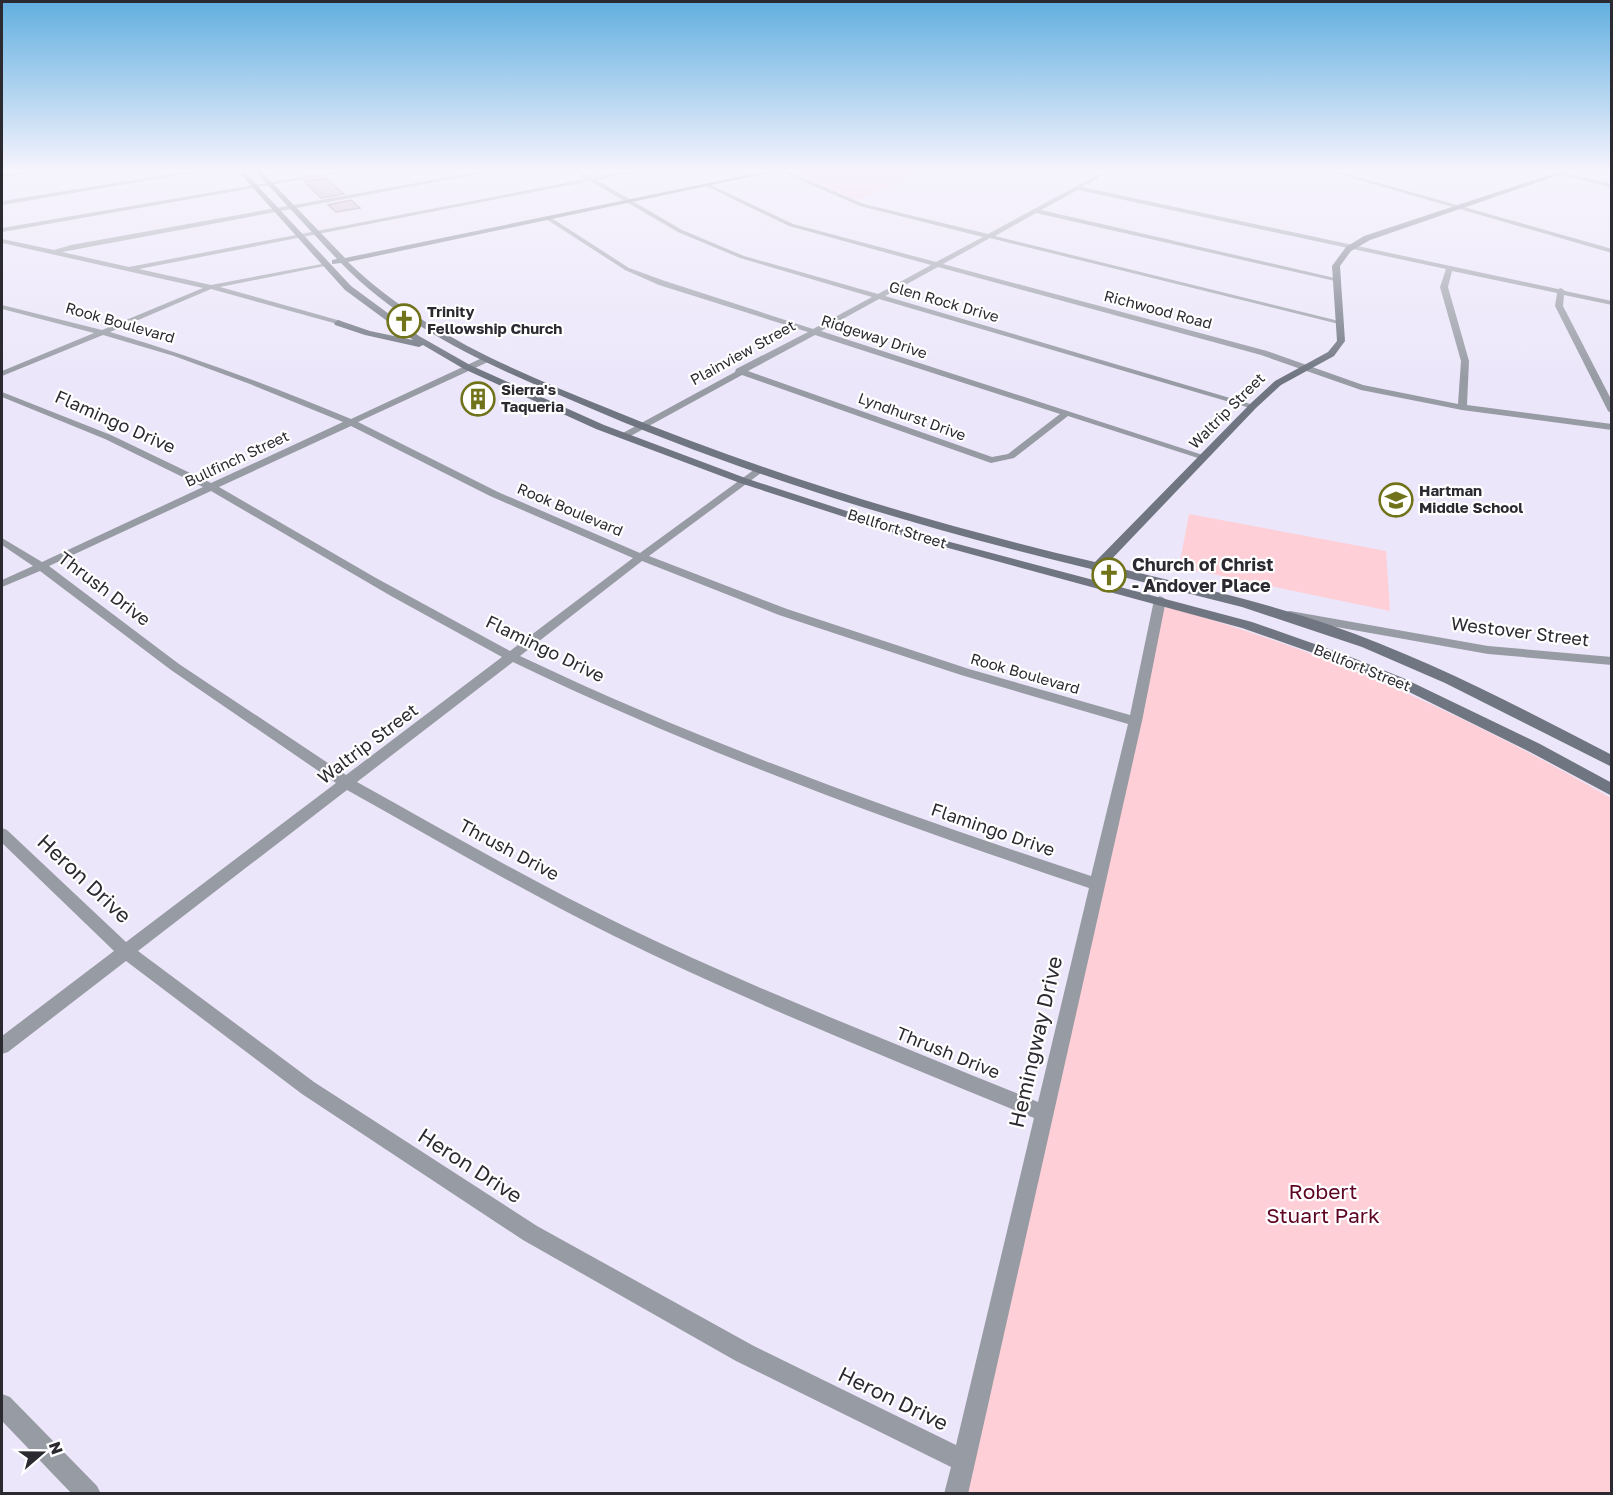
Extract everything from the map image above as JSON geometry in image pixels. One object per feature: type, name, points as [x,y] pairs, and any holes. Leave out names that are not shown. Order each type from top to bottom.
[{"type":"main road","name":"Bellfort Street","points":[[302,239],[348,288],[383,319],[467,368],[600,427],[744,481],[901,532],[1247,624],[1398,681],[1535,748],[1611,790]]},
{"type":"main road","name":"Bellfort Street","points":[[324,239],[368,285],[404,313],[485,360],[640,426],[758,471],[914,519],[1000,543],[1099,565],[1285,614],[1353,638],[1448,679],[1611,762]]},
{"type":"main road","points":[[325,264],[447,239]]},
{"type":"main road","points":[[1351,246],[1371,239]]},
{"type":"main road","name":"Waltrip Street","points":[[1093,582],[1099,565],[1253,406],[1278,383],[1331,354],[1341,341],[1335,279],[1336,266],[1340,257],[1351,246]]},
{"type":"main road","points":[[383,319],[404,313]]},
{"type":"main road","points":[[338,323],[368,322],[357,330]]},
{"type":"main road","points":[[338,323],[357,330],[434,348]]},
{"type":"main road","points":[[901,532],[914,519]]},
{"type":"main road","points":[[1247,624],[1278,628],[1327,641],[1353,638]]},
{"type":"street","points":[[56,252],[125,239]]},
{"type":"street","points":[[129,269],[286,239]]},
{"type":"street","name":"Ridgeway Drive","points":[[581,239],[627,268],[662,283],[1204,458]]},
{"type":"street","name":"Glen Rock Drive","points":[[699,239],[742,257],[1253,406]]},
{"type":"street","name":"Richwood Road","points":[[841,239],[1264,353],[1306,369],[1385,393],[1462,407],[1611,427]]},
{"type":"street","name":"Plainview Street","points":[[624,436],[983,239]]},
{"type":"street","points":[[999,239],[1339,322]]},
{"type":"street","points":[[1158,239],[1335,279]]},
{"type":"street","points":[[1317,239],[1561,290],[1611,303]]},
{"type":"street","points":[[1569,239],[1611,251]]},
{"type":"street","points":[[2,241],[211,287],[338,323]]},
{"type":"street","points":[[2,374],[211,287],[325,264]]},
{"type":"street","points":[[1450,267],[1444,287],[1465,361],[1462,407]]},
{"type":"street","points":[[1561,290],[1560,306],[1611,411]]},
{"type":"street","name":"Rook Boulevard","points":[[2,307],[101,332],[213,366],[350,423],[494,494],[640,558],[864,640],[1135,721]]},
{"type":"street","name":"Bullfinch Street","points":[[2,584],[485,360]]},
{"type":"street","name":"Lyndhurst Drive","points":[[739,371],[991,460],[1011,456],[1066,413]]},
{"type":"street","name":"Flamingo Drive","points":[[2,394],[88,429],[211,487],[329,556],[512,656],[687,736],[921,826],[1096,884]]},
{"type":"street","name":"Waltrip Street","points":[[2,1046],[640,558],[758,471]]},
{"type":"street","name":"Thrush Drive","points":[[2,541],[41,566],[175,667],[347,783],[492,864],[619,931],[807,1016],[1043,1113]]},
{"type":"street","name":"Hemingway Drive","points":[[956,1494],[1135,721],[1160,600]]},
{"type":"street","name":"Westover Street","points":[[1285,614],[1425,637],[1447,643],[1503,651],[1611,661]]},
{"type":"street","name":"Westover Street","points":[[1353,638],[1425,637]]},
{"type":"street","name":"Heron Drive","points":[[2,834],[125,951],[308,1088],[530,1233],[744,1353],[964,1461]]},
{"type":"street","points":[[2,1405],[89,1494]]},
{"type":"green space","points":[[1189,514],[1386,551],[1390,611],[1179,567]]},
{"type":"green space","name":"Robert Stuart Park","points":[[1167,607],[1283,644],[1395,688],[1504,740],[1611,798],[1611,1493],[963,1494],[1164,608]]},
{"type":"place","name":"Trinity Fellowship Church","points":[[404,321]]},
{"type":"place","name":"Sierra's Taqueria","points":[[478,399]]},
{"type":"place","name":"Hartman Middle School","points":[[1396,500]]},
{"type":"place","name":"Church of Christ - Andover Place","points":[[1109,575]]}]
